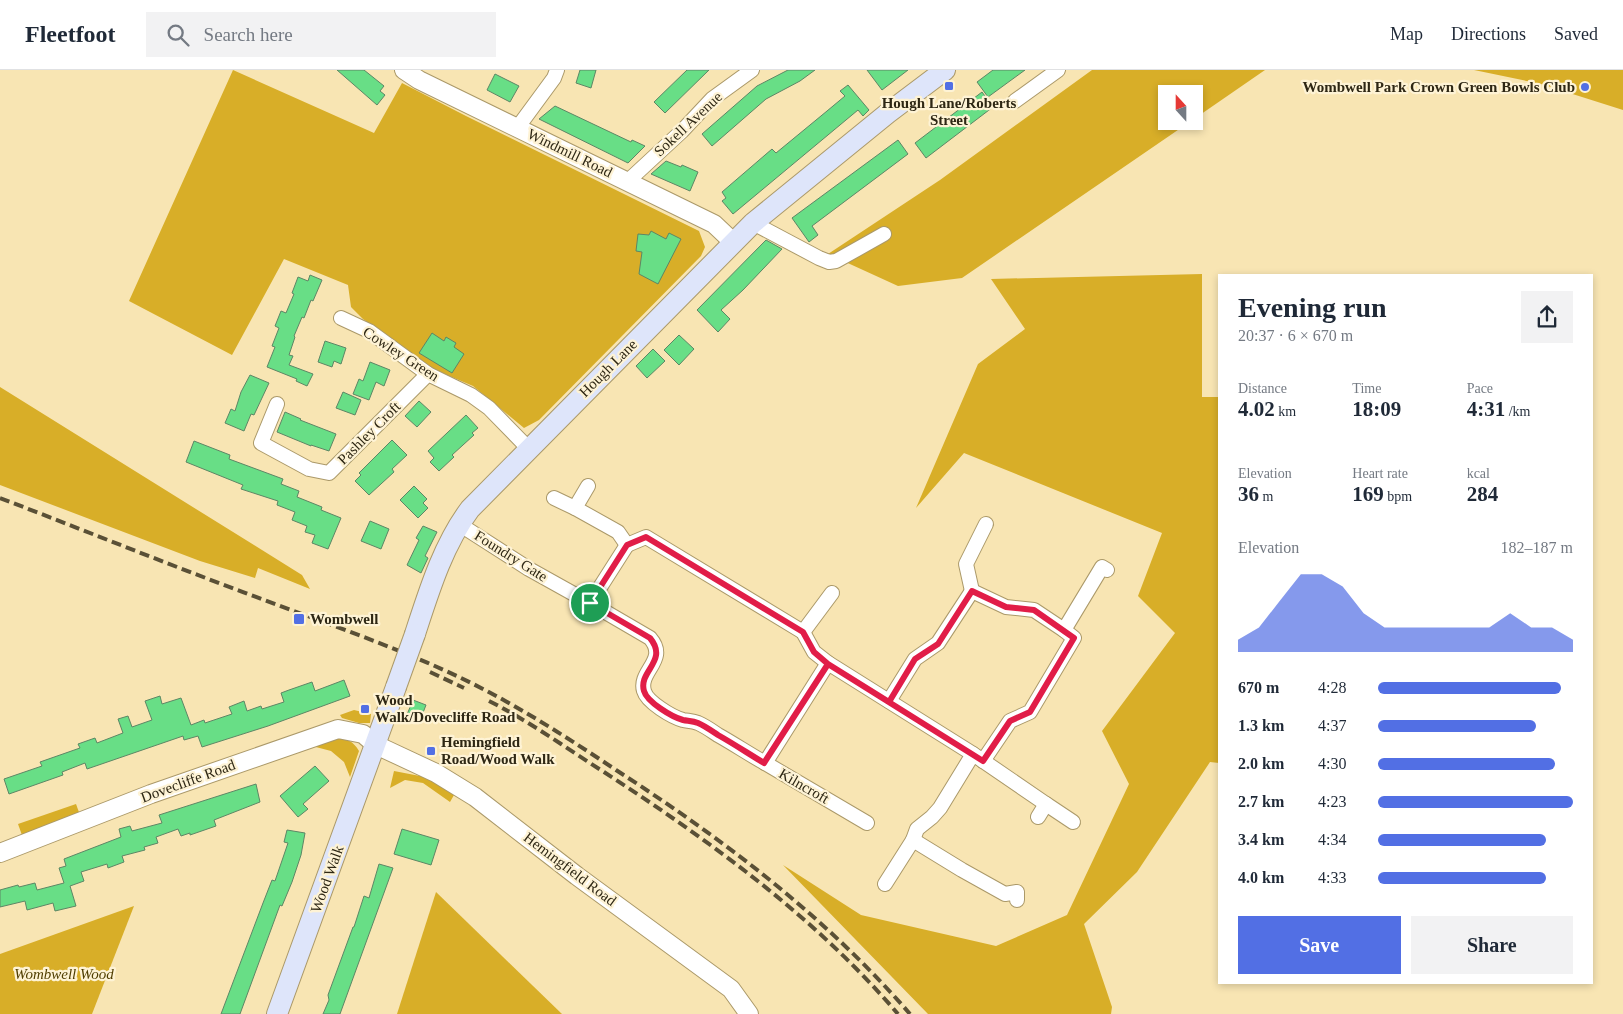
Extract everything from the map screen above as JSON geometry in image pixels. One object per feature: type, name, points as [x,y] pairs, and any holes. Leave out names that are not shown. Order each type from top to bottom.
[{"type":"main road","name":"Hough Lane","points":[[376,745],[436,574],[459,524],[470,509],[733,242],[831,158],[946,70]]},
{"type":"main road","name":"Wood Walk","points":[[277,1014],[376,745]]},
{"type":"street","name":"Windmill Road","points":[[404,70],[419,80],[714,224],[733,242]]},
{"type":"street","points":[[518,127],[554,78],[557,70]]},
{"type":"street","name":"Sokell Avenue","points":[[628,181],[712,99],[752,70]]},
{"type":"street","points":[[1014,101],[1058,70]]},
{"type":"street","points":[[753,224],[829,262],[842,258],[884,234]]},
{"type":"street","name":"Cowley Green","points":[[341,318],[369,331],[428,374],[470,395],[489,408],[528,448]]},
{"type":"street","name":"Pashley Croft","points":[[277,404],[261,443],[309,469],[329,473],[428,374]]},
{"type":"street","points":[[575,508],[588,486]]},
{"type":"street","points":[[554,498],[618,532],[627,545]]},
{"type":"street","name":"Foundry Gate","points":[[459,524],[529,569],[650,638],[654,643],[656,658],[643,682],[647,697],[675,717],[698,723],[764,763]]},
{"type":"street","points":[[889,702],[915,659],[938,644],[972,591],[966,564],[986,524]]},
{"type":"street","points":[[590,603],[627,545],[646,537],[803,632],[814,652],[828,664],[978,757],[1073,822]]},
{"type":"street","points":[[1064,630],[1102,567],[1107,570]]},
{"type":"street","points":[[885,884],[913,840],[917,829],[940,808],[978,757],[1010,721],[1030,712],[1074,638],[1034,610],[1006,607],[972,591]]},
{"type":"street","points":[[803,632],[832,593]]},
{"type":"street","name":"Kilncroft","points":[[828,664],[764,763],[867,823]]},
{"type":"street","name":"Dovecliffe Road","points":[[0,853],[151,794],[338,729],[364,734],[376,745]]},
{"type":"street","name":"Hemingfield Road","points":[[376,745],[436,774],[475,797],[577,876],[731,989],[749,1014]]},
{"type":"street","points":[[1038,817],[1046,804]]},
{"type":"street","points":[[913,840],[1005,894],[1017,892],[1017,900]]},
{"type":"green space","points":[[233,70],[374,133],[402,83],[699,231],[705,247],[701,256],[539,420],[524,428],[473,386],[433,369],[363,319],[351,307],[348,285],[284,259],[232,355],[129,301]]},
{"type":"green space","points":[[1092,70],[1265,70],[1203,113],[1203,85],[1158,85],[1158,130],[1178,130],[962,278],[898,286],[828,254],[940,180]]},
{"type":"green space","points":[[1474,70],[1623,70],[1623,110],[1541,84]]},
{"type":"green space","points":[[1202,274],[1202,397],[1218,397],[1218,763],[1210,762],[1137,872],[1084,924],[1112,1007],[1111,1014],[928,1014],[783,865],[861,915],[996,946],[1067,915],[1129,784],[1102,731],[1175,633],[1138,596],[1162,533],[964,453],[916,508],[978,364],[1025,329],[991,279]]},
{"type":"green space","points":[[0,387],[302,575],[310,589],[258,568],[255,578],[200,561],[0,485]]},
{"type":"green space","points":[[354,710],[371,714],[370,723],[359,723],[342,718],[340,715]]},
{"type":"green space","points":[[337,738],[350,741],[359,751],[350,777],[344,762],[331,751],[312,746]]},
{"type":"green space","points":[[394,771],[425,777],[454,795],[450,802],[423,783],[405,780],[390,788]]},
{"type":"green space","points":[[76,804],[80,815],[23,838],[18,824]]},
{"type":"green space","points":[[436,892],[562,1014],[397,1014]]},
{"type":"green space","name":"Wombwell Wood","points":[[134,906],[92,1014],[0,1014],[0,954]]},
{"type":"building","points":[[337,70],[364,70],[384,86],[380,91],[385,95],[377,105]]},
{"type":"building","points":[[580,70],[596,70],[591,88],[576,83]]},
{"type":"building","points":[[687,70],[709,70],[665,113],[654,102]]},
{"type":"building","points":[[788,70],[815,70],[800,81],[766,99],[712,146],[702,134],[757,86]]},
{"type":"building","points":[[867,70],[908,70],[882,90]]},
{"type":"building","points":[[993,70],[1025,70],[988,97],[977,82]]},
{"type":"building","points":[[495,74],[519,86],[510,102],[487,90]]},
{"type":"building","points":[[848,85],[869,110],[863,116],[858,110],[733,214],[722,201],[726,198],[722,192],[772,149],[776,153],[845,96],[840,91]]},
{"type":"building","points":[[982,92],[993,107],[926,158],[915,143]]},
{"type":"building","points":[[555,106],[631,142],[632,140],[645,146],[628,163],[539,119]]},
{"type":"building","points":[[898,140],[908,154],[812,226],[818,235],[809,242],[792,218]]},
{"type":"building","points":[[666,161],[698,172],[690,191],[651,174]]},
{"type":"building","points":[[651,231],[666,239],[669,233],[681,239],[658,284],[639,274],[642,252],[636,251],[638,234],[649,235]]},
{"type":"building","points":[[766,240],[782,249],[721,310],[730,319],[718,332],[697,310]]},
{"type":"building","points":[[310,275],[322,280],[304,318],[302,317],[289,355],[293,356],[289,365],[313,374],[307,386],[296,381],[297,379],[267,367],[275,347],[272,346],[279,328],[275,326],[281,311],[286,313],[294,294],[292,293],[298,277],[308,281]]},
{"type":"building","points":[[432,333],[444,341],[446,337],[456,343],[454,347],[464,354],[452,373],[419,353]]},
{"type":"building","points":[[679,335],[694,349],[679,365],[664,350]]},
{"type":"building","points":[[325,341],[346,348],[341,364],[334,361],[332,367],[318,362]]},
{"type":"building","points":[[653,349],[665,361],[647,378],[636,366]]},
{"type":"building","points":[[370,362],[390,370],[384,386],[376,382],[369,400],[353,394],[359,379],[363,381]]},
{"type":"building","points":[[250,375],[269,383],[254,415],[251,414],[244,431],[225,423],[231,409],[235,411],[241,392]]},
{"type":"building","points":[[343,392],[361,400],[355,415],[336,408]]},
{"type":"building","points":[[419,401],[431,412],[417,427],[405,416]]},
{"type":"building","points":[[285,412],[336,434],[329,451],[277,432]]},
{"type":"building","points":[[466,415],[478,428],[472,433],[474,435],[452,455],[454,457],[439,471],[430,462],[434,458],[428,451]]},
{"type":"building","points":[[392,440],[407,455],[392,469],[394,472],[369,495],[355,481],[361,475],[359,473]]},
{"type":"building","points":[[194,441],[230,455],[229,459],[283,479],[281,484],[299,491],[297,497],[322,507],[321,510],[341,518],[328,549],[312,543],[315,535],[305,532],[307,526],[292,520],[295,512],[277,505],[278,501],[241,489],[243,485],[186,462]]},
{"type":"building","points":[[414,486],[427,499],[423,503],[428,508],[418,518],[400,500]]},
{"type":"building","points":[[370,521],[389,529],[381,549],[361,541]]},
{"type":"building","points":[[423,526],[437,532],[425,556],[428,558],[421,573],[407,565],[419,540],[416,538]]},
{"type":"building","points":[[344,680],[350,696],[268,726],[202,747],[198,736],[184,740],[183,736],[87,769],[85,763],[62,772],[63,775],[9,794],[4,779],[42,766],[40,762],[80,748],[78,744],[95,738],[97,743],[123,733],[118,719],[128,716],[132,727],[152,720],[145,701],[160,696],[162,704],[181,698],[191,725],[204,720],[205,723],[232,714],[229,707],[244,701],[247,711],[261,706],[262,709],[284,702],[281,693],[289,690],[312,682],[315,691]]},
{"type":"building","points":[[413,700],[426,705],[419,723],[406,717]]},
{"type":"building","points":[[315,766],[329,781],[303,804],[308,809],[298,817],[280,796]]},
{"type":"building","points":[[256,784],[260,802],[214,820],[216,826],[190,835],[190,833],[181,836],[178,829],[156,837],[158,843],[144,847],[145,850],[122,856],[124,862],[108,868],[107,864],[81,872],[84,881],[70,886],[76,906],[55,911],[53,903],[27,910],[25,901],[0,907],[0,890],[35,883],[37,890],[64,883],[59,868],[66,866],[64,859],[121,837],[119,829],[130,826],[132,831],[162,823],[159,815]]},
{"type":"building","points":[[402,829],[439,840],[431,865],[394,854]]},
{"type":"building","points":[[287,830],[305,833],[301,855],[292,882],[282,906],[280,905],[240,1014],[221,1014],[272,880],[275,881],[288,843],[284,842]]},
{"type":"building","points":[[379,864],[393,868],[340,1014],[323,1014],[329,1000],[328,995],[364,896],[369,898]]},
{"type":"railway","points":[[0,498],[396,650],[446,671],[512,705],[575,743],[656,796],[734,852],[808,912],[844,945],[878,978],[910,1014]]},
{"type":"railway","points":[[430,672],[464,688]]},
{"type":"railway","points":[[489,701],[533,726],[644,798],[760,882],[832,945],[898,1014]]},
{"type":"place","name":"Hough Lane/Roberts Street","points":[[949,86]]},
{"type":"place","name":"Wombwell Park Crown Green Bowls Club","points":[[1585,87]]},
{"type":"place","name":"Wombwell","points":[[299,619]]},
{"type":"place","name":"Wood Walk/Dovecliffe Road","points":[[365,709]]},
{"type":"place","name":"Hemingfield Road/Wood Walk","points":[[431,751]]},
{"type":"route","points":[[590,603],[627,545],[646,537],[803,632],[814,652],[828,664],[983,761],[1010,721],[1030,712],[1074,638],[1034,610],[1006,607],[972,591],[938,644],[915,659],[889,702],[828,664],[764,763],[698,723],[675,717],[647,697],[643,682],[656,658],[654,643],[650,638],[590,603]]}]
